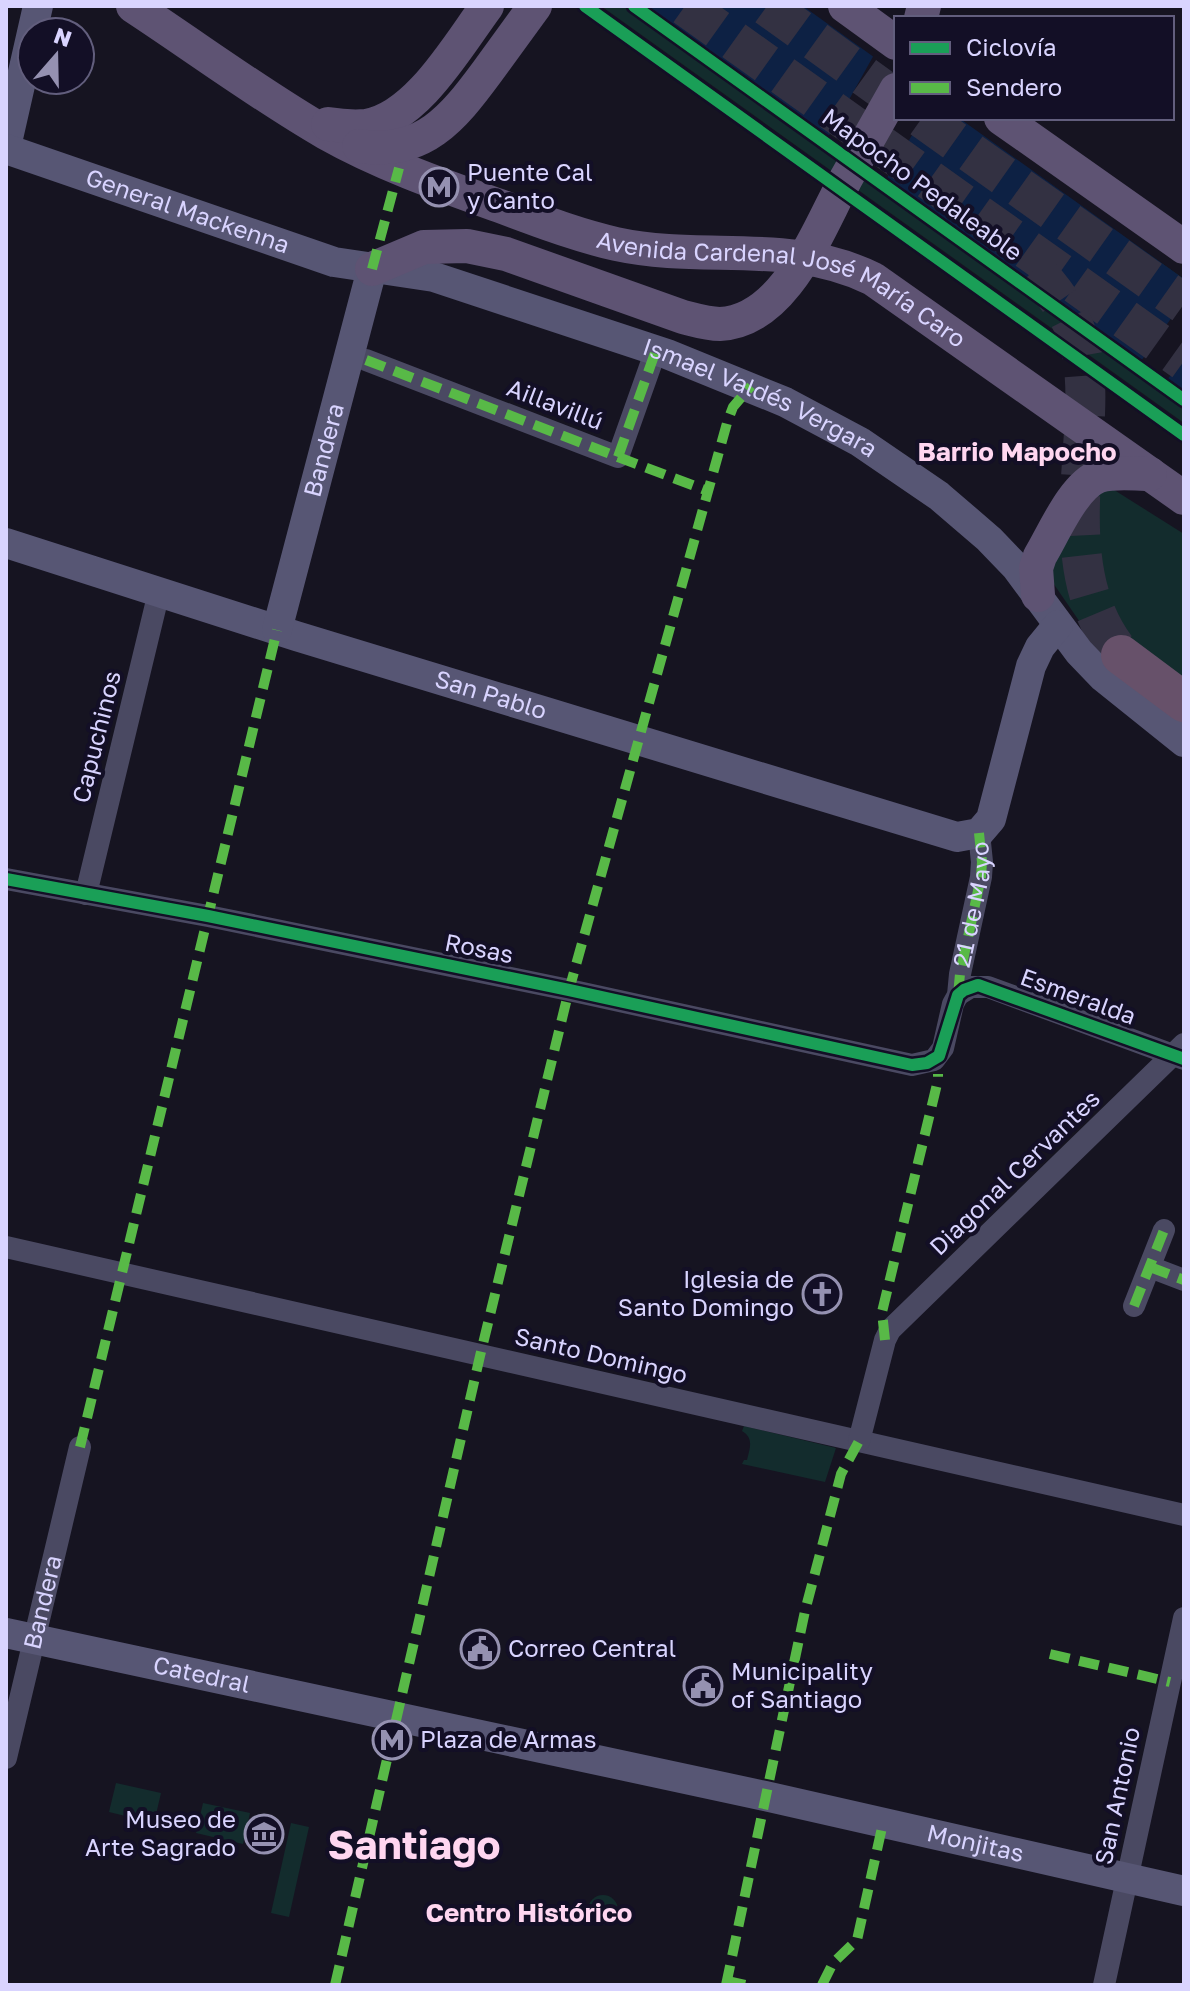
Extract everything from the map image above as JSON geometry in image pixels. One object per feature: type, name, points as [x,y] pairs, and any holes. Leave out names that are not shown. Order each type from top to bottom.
[{"type":"highway","points":[[1121,655],[1184,702]]},
{"type":"main road","points":[[6,148],[38,6]]},
{"type":"main road","name":"Avenida Cardenal José María Caro","points":[[133,6],[345,143],[440,185],[605,241],[671,251],[760,253],[803,258],[837,263],[873,279],[1184,498]]},
{"type":"main road","points":[[301,117],[326,124],[366,126],[401,112],[426,87],[487,6]]},
{"type":"main road","points":[[345,143],[368,147],[398,145],[442,127],[462,107],[535,6]]},
{"type":"main road","points":[[845,6],[894,42]]},
{"type":"main road","points":[[372,269],[434,246],[489,249],[683,317],[717,324],[739,320],[769,303],[787,285],[894,94]]},
{"type":"main road","points":[[1004,120],[1184,247]]},
{"type":"main road","name":"General Mackenna","points":[[6,148],[307,254],[372,269]]},
{"type":"main road","name":"Ismael Valdés Vergara","points":[[372,269],[434,277],[712,370],[785,402],[884,457],[970,521],[1016,567],[1058,625],[1103,677],[1184,742]]},
{"type":"main road","name":"Bandera","points":[[277,630],[372,269]]},
{"type":"main road","points":[[1038,595],[1036,568],[1040,556],[1084,485],[1099,476],[1114,473],[1150,474]]},
{"type":"main road","name":"San Pablo","points":[[6,543],[277,630],[941,834],[957,837],[979,833]]},
{"type":"main road","name":"21 de Mayo","points":[[979,833],[996,805],[1031,666],[1040,647],[1058,625]]},
{"type":"main road","name":"Catedral","points":[[20,1636],[765,1796]]},
{"type":"main road","name":"Monjitas","points":[[765,1796],[1184,1891]]},
{"type":"street","name":"Aillavillú","points":[[366,360],[618,457],[656,350]]},
{"type":"street","name":"Capuchinos","points":[[86,894],[159,592]]},
{"type":"street","name":"21 de Mayo","points":[[939,1056],[958,995],[981,877],[979,833]]},
{"type":"street","name":"Rosas","points":[[6,879],[569,990],[912,1065],[927,1063],[939,1056]]},
{"type":"street","name":"Esmeralda","points":[[958,995],[971,987],[988,987],[1180,1053]]},
{"type":"street","name":"Diagonal Cervantes","points":[[859,1441],[890,1330],[1180,1053]]},
{"type":"street","points":[[1134,1306],[1164,1230]]},
{"type":"street","name":"Santo Domingo","points":[[6,1247],[1184,1515]]},
{"type":"street","points":[[1150,1267],[1184,1280]]},
{"type":"street","name":"Bandera","points":[[6,1758],[20,1636],[80,1447]]},
{"type":"street","name":"San Antonio","points":[[1104,1985],[1184,1618]]},
{"type":"green space","points":[[601,6],[799,6],[894,116],[894,120],[959,120],[1184,279],[1184,423]]},
{"type":"green space","points":[[1092,476],[1184,534],[1184,686],[1114,663],[1084,628],[1040,564]]},
{"type":"green space","points":[[744,1426],[836,1448],[825,1482],[742,1464],[747,1460],[750,1444],[742,1431]]},
{"type":"green space","points":[[116,1783],[161,1793],[154,1823],[109,1812]]},
{"type":"green space","points":[[203,1803],[250,1813],[243,1844],[196,1833]]},
{"type":"green space","points":[[291,1823],[309,1827],[289,1917],[271,1913]]},
{"type":"green space","points":[[603,1895],[614,1899],[618,1910],[614,1921],[603,1925],[592,1921],[588,1910],[592,1899]]},
{"type":"water","points":[[643,6],[803,6],[894,72],[894,120],[962,120],[1184,279],[1184,392]]},
{"type":"pier","points":[[875,53],[894,67],[894,120],[921,120],[884,183],[826,141]]},
{"type":"pier","points":[[1184,300],[1184,357],[1165,383],[1139,364]]},
{"type":"tunnel","points":[[685,6],[1184,361]]},
{"type":"tunnel","points":[[767,6],[894,98]]},
{"type":"tunnel","points":[[925,120],[1184,304]]},
{"type":"tunnel","points":[[1034,270],[1066,312],[1082,352],[1085,398],[1080,491],[1081,549],[1093,605],[1104,631],[1121,655]]},
{"type":"marked path","points":[[372,269],[399,168]]},
{"type":"marked path","points":[[366,360],[618,457],[656,350]]},
{"type":"marked path","points":[[335,1985],[480,1356],[569,990],[727,423],[733,407],[751,386]]},
{"type":"marked path","points":[[618,457],[708,491]]},
{"type":"marked path","points":[[80,1447],[277,630]]},
{"type":"marked path","points":[[958,995],[981,877],[979,833]]},
{"type":"marked path","points":[[885,1340],[882,1312],[938,1074]]},
{"type":"marked path","points":[[1134,1306],[1164,1230]]},
{"type":"marked path","points":[[1150,1267],[1184,1280]]},
{"type":"marked path","points":[[726,1985],[805,1611],[841,1474],[859,1441]]},
{"type":"marked path","points":[[1050,1654],[1170,1682]]},
{"type":"marked path","points":[[822,1985],[833,1963],[857,1940],[883,1823]]},
{"type":"marked path","points":[[727,1981],[745,1985]]},
{"type":"cycle path","points":[[585,6],[1184,435]]},
{"type":"cycle path","name":"Mapocho Pedaleable","points":[[634,6],[1184,400]]},
{"type":"cycle path","points":[[6,879],[208,916],[569,990],[912,1065],[927,1063],[939,1056],[958,995],[978,985],[1184,1059]]},
{"type":"place","name":"Puente Cal y Canto","points":[[439,187]]},
{"type":"place","name":"Iglesia de Santo Domingo","points":[[822,1294]]},
{"type":"place","name":"Correo Central","points":[[480,1649]]},
{"type":"place","name":"Municipality of Santiago","points":[[703,1686]]},
{"type":"place","name":"Plaza de Armas","points":[[392,1740]]},
{"type":"place","name":"Museo de Arte Sagrado","points":[[264,1834]]},
{"type":"district","name":"Barrio Mapocho","points":[[1017,452]]},
{"type":"district","name":"Santiago","points":[[414,1845]]},
{"type":"district","name":"Centro Histórico","points":[[529,1913]]}]
